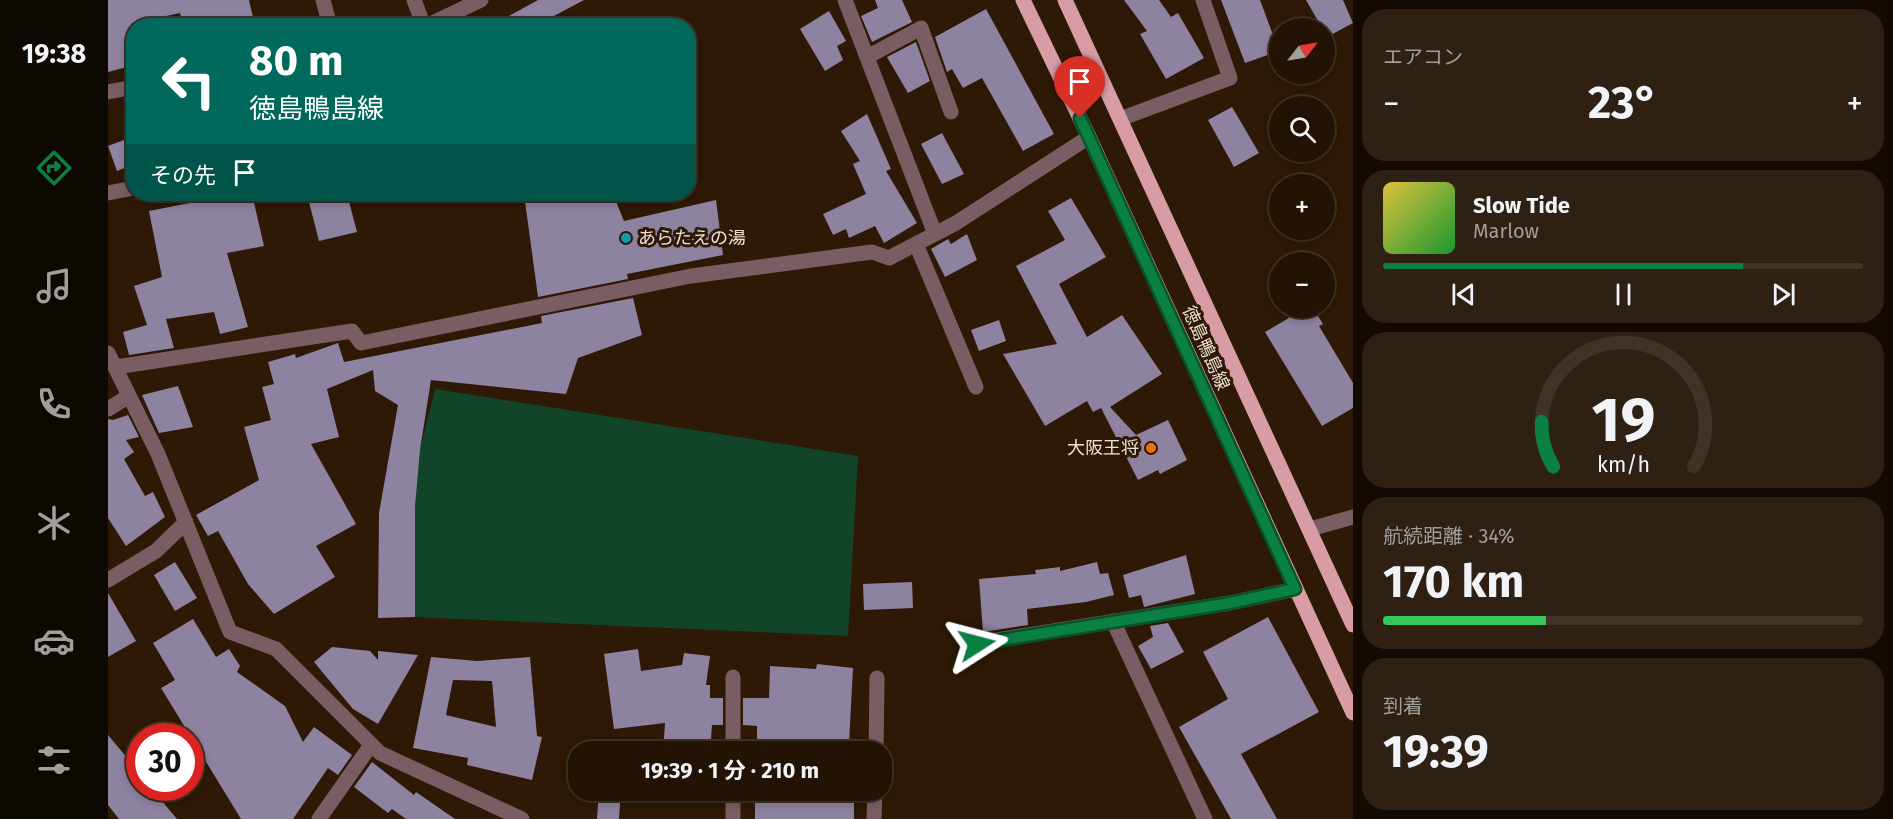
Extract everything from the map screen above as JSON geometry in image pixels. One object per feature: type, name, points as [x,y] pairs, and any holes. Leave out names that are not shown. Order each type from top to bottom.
[{"type":"main road","name":"徳島鴨島線","points":[[1023,0],[1089,137],[1353,712]]},
{"type":"main road","name":"徳島鴨島線","points":[[1065,0],[1353,625]]},
{"type":"street","points":[[323,0],[328,18]]},
{"type":"street","points":[[414,0],[421,18]]},
{"type":"street","points":[[442,18],[481,0]]},
{"type":"street","points":[[845,0],[935,234]]},
{"type":"street","points":[[1120,119],[1230,78],[1203,0]]},
{"type":"street","points":[[867,57],[921,28],[951,112]]},
{"type":"street","points":[[108,93],[126,89]]},
{"type":"street","points":[[116,367],[352,331],[361,343],[691,276],[872,252],[889,258],[935,234],[1089,137]]},
{"type":"street","points":[[108,193],[126,190]]},
{"type":"street","points":[[916,244],[976,387]]},
{"type":"street","points":[[108,353],[158,454],[230,633],[276,649],[380,753],[522,819]]},
{"type":"street","points":[[108,409],[129,396]]},
{"type":"street","points":[[1310,529],[1353,517]]},
{"type":"street","points":[[108,580],[156,551],[186,522]]},
{"type":"street","points":[[977,644],[1230,603],[1295,589]]},
{"type":"street","points":[[1113,621],[1205,819]]},
{"type":"street","points":[[733,677],[733,741]]},
{"type":"street","points":[[876,741],[877,678]]},
{"type":"street","points":[[320,819],[371,744]]},
{"type":"street","points":[[733,801],[733,819]]},
{"type":"street","points":[[874,819],[875,801]]},
{"type":"green space","points":[[435,389],[858,456],[848,636],[415,617],[415,507],[420,450]]},
{"type":"building","points":[[108,0],[249,0],[253,18],[181,18],[180,13],[157,18],[126,18],[126,67],[108,72]]},
{"type":"building","points":[[538,0],[584,0],[550,18],[505,18]]},
{"type":"building","points":[[875,0],[902,0],[912,22],[872,42],[861,16],[878,8]]},
{"type":"building","points":[[1124,0],[1159,0],[1171,17],[1178,13],[1204,58],[1166,79],[1140,34],[1147,31]]},
{"type":"building","points":[[1221,0],[1260,0],[1269,24],[1269,55],[1245,63]]},
{"type":"building","points":[[1306,0],[1343,0],[1353,23],[1335,33],[1335,18],[1316,18]]},
{"type":"building","points":[[986,9],[1054,134],[1023,151],[982,78],[963,88],[952,69],[947,72],[935,37]]},
{"type":"building","points":[[829,11],[846,41],[837,46],[843,60],[825,71],[800,29]]},
{"type":"building","points":[[916,42],[930,81],[908,93],[887,57]]},
{"type":"building","points":[[1232,107],[1259,153],[1234,167],[1208,120]]},
{"type":"building","points":[[867,114],[891,169],[886,171],[917,223],[884,243],[875,226],[849,238],[846,229],[833,235],[823,214],[866,194],[853,164],[860,161],[841,131]]},
{"type":"building","points":[[942,133],[964,174],[942,184],[921,144]]},
{"type":"building","points":[[126,139],[126,167],[117,171],[108,146]]},
{"type":"building","points":[[1071,198],[1106,257],[1059,284],[1087,337],[1122,315],[1162,374],[1110,407],[1136,435],[1168,420],[1187,460],[1160,474],[1158,470],[1138,480],[1101,408],[1093,412],[1087,401],[1045,426],[1003,354],[1057,344],[1016,266],[1065,240],[1048,211]]},
{"type":"building","name":"あらたえの湯","points":[[716,200],[723,255],[627,274],[628,279],[538,297],[525,201],[616,201],[624,221]]},
{"type":"building","points":[[200,201],[254,201],[264,246],[227,253],[248,327],[220,334],[214,312],[166,319],[174,348],[129,355],[123,332],[147,325],[134,286],[162,277],[149,211]]},
{"type":"building","points":[[309,201],[349,201],[357,232],[319,241]]},
{"type":"building","points":[[967,234],[977,260],[945,277],[931,249],[948,239],[951,244]]},
{"type":"building","points":[[633,298],[642,335],[578,358],[566,394],[431,380],[420,450],[415,507],[415,617],[378,618],[379,513],[398,405],[375,391],[373,370],[327,389],[339,437],[311,444],[356,524],[316,546],[335,577],[274,614],[248,584],[218,531],[208,536],[196,515],[259,480],[244,427],[271,420],[262,387],[274,384],[268,362],[295,354],[296,358],[338,343],[344,362],[542,323],[541,316]]},
{"type":"building","points":[[1289,318],[1319,318],[1323,324],[1319,326],[1353,383],[1353,408],[1322,426],[1265,332]]},
{"type":"building","points":[[999,320],[1006,341],[979,351],[971,330]]},
{"type":"building","points":[[178,386],[193,427],[159,433],[142,395]]},
{"type":"building","points":[[128,415],[139,437],[126,440],[134,452],[124,459],[145,496],[153,492],[165,517],[126,546],[108,518],[108,419],[113,420]]},
{"type":"building","points":[[1186,555],[1195,594],[1144,607],[1141,595],[1129,598],[1123,575]]},
{"type":"building","points":[[175,562],[197,598],[175,611],[154,575]]},
{"type":"building","points":[[1097,562],[1100,574],[1108,573],[1114,595],[1086,602],[1027,609],[1028,625],[983,632],[979,579],[1036,574],[1035,570],[1060,567],[1060,571]]},
{"type":"building","points":[[912,582],[913,608],[864,610],[863,584]]},
{"type":"building","points":[[108,593],[136,641],[108,657]]},
{"type":"building","points":[[1268,617],[1319,712],[1241,754],[1277,819],[1231,819],[1179,727],[1228,699],[1203,652]]},
{"type":"building","points":[[193,619],[216,657],[229,649],[240,666],[237,672],[285,706],[303,742],[314,727],[352,755],[338,775],[328,768],[293,819],[241,819],[204,758],[204,723],[182,723],[161,688],[175,680],[153,643]]},
{"type":"building","points":[[1168,623],[1184,652],[1151,669],[1138,646],[1153,637],[1150,626]]},
{"type":"building","points":[[332,647],[370,651],[378,660],[378,651],[418,655],[378,724],[353,709],[314,662]]},
{"type":"building","points":[[638,649],[641,671],[682,665],[684,653],[710,656],[706,685],[710,685],[710,698],[723,698],[723,725],[712,725],[711,741],[664,741],[665,723],[614,729],[604,654]]},
{"type":"building","points":[[431,657],[477,661],[530,657],[537,736],[542,737],[532,780],[467,765],[468,758],[413,748]],"holes":[[[453,680],[492,681],[496,727],[446,715]]]},
{"type":"building","points":[[817,664],[853,668],[849,741],[757,741],[757,726],[743,725],[743,698],[769,698],[770,666],[816,669]]},
{"type":"building","points":[[108,735],[126,756],[126,801],[162,801],[177,819],[119,819],[108,805]]},
{"type":"building","points":[[372,762],[414,795],[416,792],[455,819],[406,819],[392,809],[388,813],[354,787]]},
{"type":"building","points":[[598,801],[620,801],[619,819],[597,819]]},
{"type":"building","points":[[755,801],[854,801],[854,819],[755,819]]},
{"type":"place","name":"あらたえの湯","points":[[626,238]]},
{"type":"place","name":"大阪王将","points":[[1151,448]]},
{"type":"route","points":[[977,644],[1230,603],[1295,589],[1080,118]]}]
